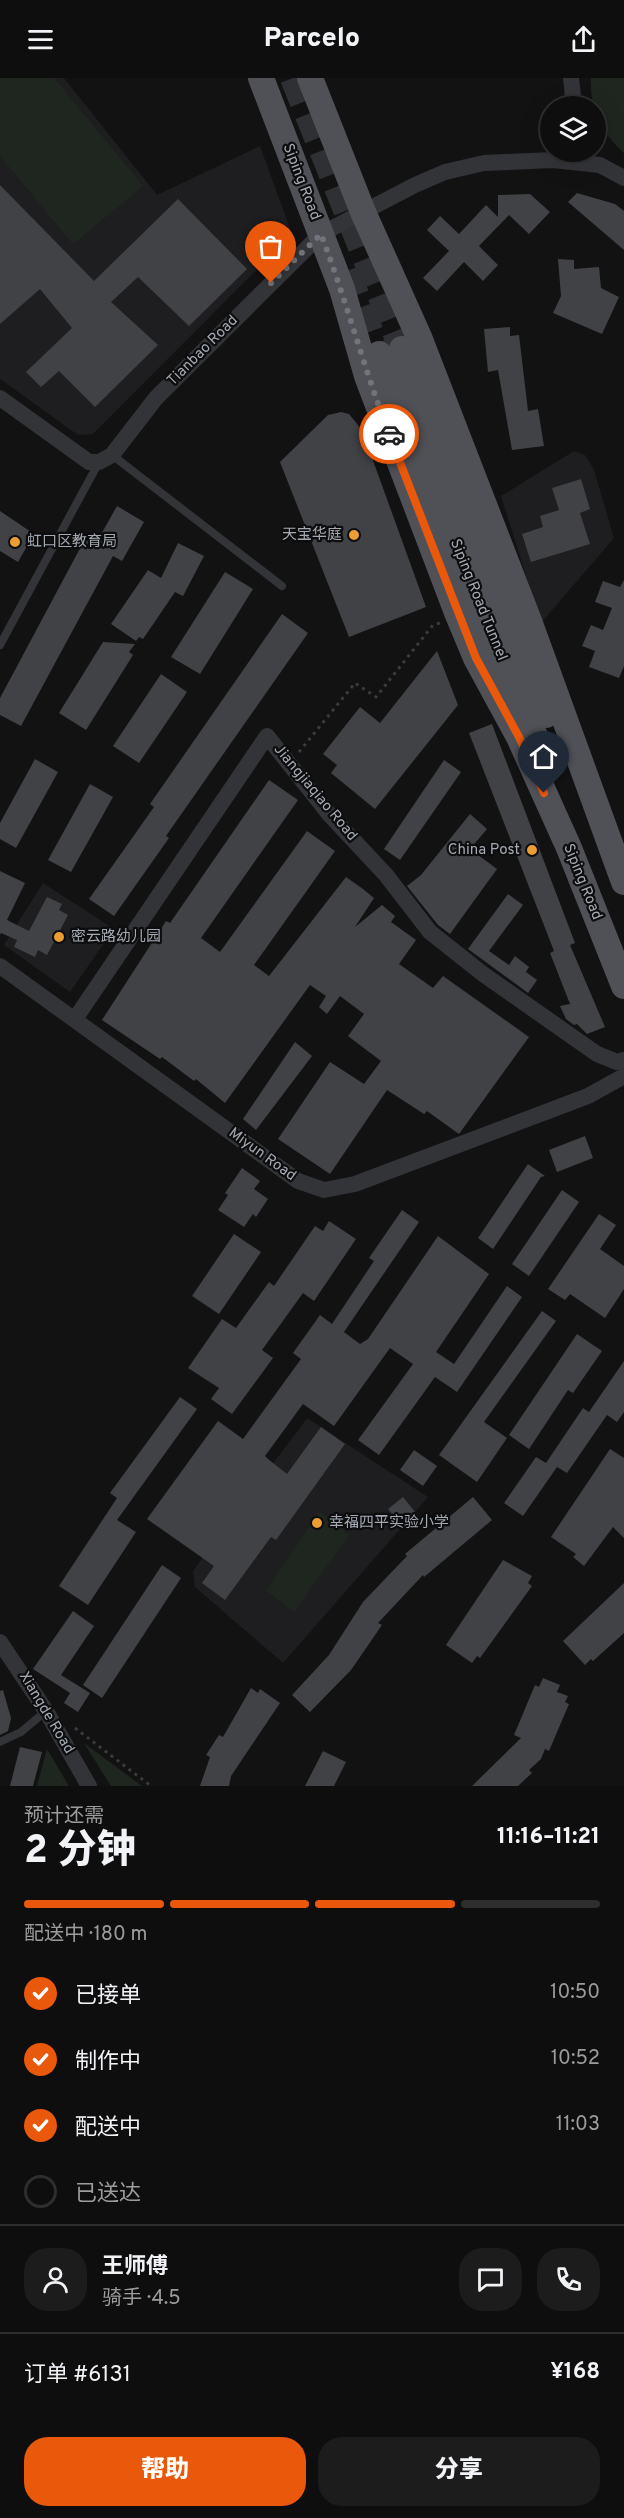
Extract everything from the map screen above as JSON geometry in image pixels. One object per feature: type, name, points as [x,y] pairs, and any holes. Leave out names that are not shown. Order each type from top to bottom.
[{"type":"main road","name":"Siping Road","points":[[261,78],[342,289],[367,376],[458,615],[476,658],[519,737],[569,848],[624,986]]},
{"type":"main road","points":[[310,78],[363,212],[419,337],[529,621],[624,882]]},
{"type":"main road","name":"Siping Road Tunnel","points":[[569,848],[536,734],[511,682],[390,352],[478,551],[575,787],[603,824]]},
{"type":"street","points":[[571,78],[573,96]]},
{"type":"street","name":"Tianbao Road","points":[[106,459],[156,398],[321,234],[445,172],[484,163],[540,161]]},
{"type":"street","name":"Tianbao Road","points":[[602,162],[624,178]]},
{"type":"street","points":[[0,398],[89,462],[106,459]]},
{"type":"street","name":"Jiangjiaqiao Road","points":[[75,1019],[267,736],[290,762],[329,814],[386,875],[430,932],[483,974],[597,1054],[617,1062],[624,1060]]},
{"type":"street","name":"Miyun Road","points":[[0,966],[298,1182],[324,1190],[355,1184],[442,1152],[588,1096],[624,1076]]},
{"type":"street","name":"Xiangde Road","points":[[0,1642],[45,1711],[89,1786]]},
{"type":"lane","points":[[0,645],[106,459],[282,586]]},
{"type":"lane","points":[[0,1742],[21,1732],[45,1711]]},
{"type":"path","points":[[290,762],[355,683],[376,697],[433,626],[458,615]]},
{"type":"path","points":[[66,1721],[151,1786]]},
{"type":"shaded area","points":[[0,78],[64,78],[157,195],[260,146],[292,234],[93,434],[78,435],[0,379]]},
{"type":"shaded area","points":[[0,78],[54,78],[143,186],[73,244],[0,156]]},
{"type":"shaded area","points":[[591,78],[624,78],[624,153],[606,133],[606,96],[592,96]]},
{"type":"shaded area","points":[[574,451],[585,455],[594,470],[614,538],[541,623],[501,496]]},
{"type":"shaded area","name":"密云路幼儿园","points":[[43,883],[114,929],[70,992],[4,945]]},
{"type":"shaded area","name":"幸福四平实验小学","points":[[307,1418],[428,1497],[283,1663],[195,1587],[193,1571]]},
{"type":"shaded area","points":[[320,1512],[349,1535],[294,1612],[266,1590]]},
{"type":"shaded area","points":[[84,1743],[142,1786],[111,1786]]},
{"type":"shaded area","points":[[47,1749],[69,1786],[37,1786]]},
{"type":"building","points":[[0,185],[94,281],[178,199],[247,269],[189,326],[138,277],[111,302],[158,345],[95,407],[59,371],[41,387],[26,372],[72,328],[40,289],[0,324]]},
{"type":"building","points":[[577,193],[615,204],[624,211],[624,250],[568,202]]},
{"type":"building","points":[[530,194],[550,212],[529,234],[509,215],[479,246],[498,265],[483,281],[464,262],[437,291],[423,278],[449,251],[427,230],[440,216],[459,234],[486,205],[498,217],[498,195]]},
{"type":"building","points":[[558,259],[574,260],[574,269],[599,267],[601,288],[619,297],[602,334],[553,313],[561,296]]},
{"type":"building","points":[[510,327],[510,336],[519,335],[528,411],[538,409],[544,446],[512,450],[498,370],[488,372],[484,329]]},
{"type":"building","name":"天宝华庭","points":[[341,412],[349,414],[362,430],[426,607],[349,637],[280,462],[328,415]]},
{"type":"building","points":[[581,479],[590,509],[580,513],[590,544],[531,562],[522,534],[543,527],[540,516],[559,510],[552,488]]},
{"type":"building","points":[[117,506],[144,522],[122,561],[113,556],[21,726],[0,715],[0,698],[85,539],[95,545]]},
{"type":"building","name":"虹口区教育局","points":[[0,511],[34,534],[18,562],[0,551]]},
{"type":"building","points":[[178,543],[204,556],[183,596],[175,592],[143,639],[139,637],[136,641],[111,624],[148,570],[161,578]]},
{"type":"building","points":[[225,572],[253,589],[200,674],[171,657]]},
{"type":"building","points":[[624,580],[624,666],[619,678],[589,667],[595,651],[582,646],[591,625],[603,630],[612,608],[595,602],[603,581],[620,587]]},
{"type":"building","points":[[282,614],[308,633],[166,836],[169,838],[114,916],[89,899],[154,807],[150,804]]},
{"type":"building","points":[[103,642],[135,644],[129,652],[133,655],[86,730],[59,713]]},
{"type":"building","points":[[437,651],[458,705],[375,809],[331,773],[337,765],[323,754],[360,707],[380,723]]},
{"type":"building","points":[[161,674],[187,692],[139,763],[113,746]]},
{"type":"building","points":[[492,724],[575,943],[570,945],[605,1027],[587,1034],[577,1024],[574,1025],[566,1019],[560,1006],[570,1004],[550,953],[554,951],[469,733]]},
{"type":"building","points":[[35,759],[58,772],[16,848],[0,839],[0,823]]},
{"type":"building","points":[[444,760],[461,772],[400,860],[384,849]]},
{"type":"building","points":[[269,780],[298,800],[201,938],[220,952],[307,831],[335,851],[254,965],[269,976],[346,877],[374,898],[355,927],[382,905],[395,916],[391,922],[416,940],[399,964],[433,988],[443,976],[529,1037],[459,1134],[427,1111],[424,1114],[387,1090],[330,1174],[278,1139],[330,1062],[364,1084],[381,1061],[348,1036],[364,1014],[340,996],[327,1014],[319,1007],[326,996],[310,985],[225,1103],[196,1079],[194,1081],[162,1057],[160,1059],[102,1020],[166,921],[170,923]]},
{"type":"building","points":[[90,784],[113,797],[71,872],[48,860]]},
{"type":"building","points":[[470,814],[487,829],[470,849],[497,869],[450,934],[438,925],[407,886],[421,875]]},
{"type":"building","points":[[0,871],[25,883],[7,920],[29,931],[47,897],[62,904],[59,910],[68,915],[47,955],[38,950],[35,957],[14,947],[17,940],[1,933],[0,935]]},
{"type":"building","points":[[508,894],[523,905],[489,951],[509,965],[515,956],[529,967],[526,972],[537,980],[528,993],[468,949]]},
{"type":"building","points":[[295,1042],[312,1056],[256,1130],[243,1119]]},
{"type":"building","points":[[585,1136],[593,1158],[557,1172],[549,1150]]},
{"type":"building","points":[[528,1164],[545,1176],[541,1177],[493,1249],[478,1238]]},
{"type":"building","points":[[242,1168],[260,1181],[254,1189],[268,1199],[256,1217],[253,1214],[244,1227],[218,1210],[228,1195],[225,1193]]},
{"type":"building","points":[[562,1190],[579,1202],[529,1276],[512,1264]]},
{"type":"building","points":[[402,1210],[419,1222],[344,1332],[360,1344],[368,1339],[438,1236],[489,1274],[436,1352],[454,1364],[507,1286],[522,1297],[457,1392],[435,1377],[379,1455],[358,1440],[413,1364],[390,1348],[334,1426],[303,1404],[265,1456],[268,1459],[287,1474],[321,1427],[345,1444],[276,1540],[271,1537],[225,1600],[202,1583],[214,1566],[147,1519],[218,1421],[243,1439],[301,1359],[293,1353],[320,1315],[332,1324],[374,1261],[369,1258]]},
{"type":"building","points":[[599,1214],[616,1225],[600,1249],[624,1266],[624,1289],[605,1318],[570,1294],[565,1300],[548,1289]]},
{"type":"building","points":[[329,1221],[356,1239],[314,1301],[303,1293],[262,1350],[273,1358],[232,1414],[211,1399],[219,1388],[188,1368],[222,1319],[236,1328],[269,1282],[274,1286],[315,1226],[323,1231]]},
{"type":"building","points":[[234,1234],[261,1252],[219,1314],[192,1296]]},
{"type":"building","points":[[542,1311],[556,1321],[484,1422],[507,1438],[477,1482],[439,1455]]},
{"type":"building","points":[[577,1334],[602,1351],[573,1393],[568,1390],[529,1449],[509,1435]]},
{"type":"building","points":[[624,1361],[624,1412],[617,1422],[607,1415],[567,1473],[557,1467],[523,1516],[504,1503],[536,1457],[546,1463],[583,1408],[589,1412]]},
{"type":"building","points":[[180,1397],[197,1409],[117,1520],[136,1532],[88,1605],[59,1586],[117,1498],[110,1493]]},
{"type":"building","points":[[610,1449],[624,1458],[624,1538],[613,1527],[584,1566],[573,1557],[576,1554],[551,1537]]},
{"type":"building","points":[[414,1450],[437,1466],[423,1486],[400,1470]]},
{"type":"building","points":[[403,1497],[415,1512],[400,1524],[388,1509]]},
{"type":"building","points":[[473,1497],[492,1520],[424,1577],[423,1575],[378,1623],[382,1625],[351,1670],[310,1712],[292,1695],[329,1655],[363,1602],[407,1556],[405,1554]]},
{"type":"building","points":[[503,1560],[532,1576],[528,1583],[532,1586],[480,1658],[477,1656],[472,1663],[446,1645]]},
{"type":"building","points":[[162,1565],[181,1578],[102,1698],[83,1685]]},
{"type":"building","points":[[624,1583],[624,1633],[593,1661],[591,1659],[585,1665],[563,1641]]},
{"type":"building","points":[[73,1611],[94,1626],[61,1675],[90,1693],[78,1712],[64,1703],[70,1693],[33,1669]]},
{"type":"building","points":[[543,1678],[560,1685],[557,1692],[568,1696],[565,1702],[569,1704],[549,1751],[545,1749],[541,1759],[529,1770],[532,1773],[518,1786],[472,1786],[521,1738],[514,1735],[535,1685],[539,1687]]},
{"type":"building","points":[[251,1688],[258,1693],[260,1689],[280,1703],[231,1776],[229,1786],[200,1786],[210,1757],[206,1755],[219,1735],[223,1737]]},
{"type":"building","points":[[3,1690],[11,1718],[8,1731],[0,1735],[0,1691]]},
{"type":"building","points":[[20,1747],[42,1752],[33,1786],[10,1786]]},
{"type":"building","points":[[323,1751],[346,1762],[334,1786],[305,1786]]},
{"type":"tunnel","points":[[293,78],[402,349]]},
{"type":"tunnel","points":[[347,271],[379,354]]},
{"type":"way so far","points":[[271,283],[321,234],[342,289],[367,376],[389,434]]},
{"type":"place","name":"天宝华庭","points":[[354,535]]},
{"type":"place","name":"虹口区教育局","points":[[15,542]]},
{"type":"place","name":"China Post","points":[[532,850]]},
{"type":"place","name":"密云路幼儿园","points":[[59,937]]},
{"type":"place","name":"幸福四平实验小学","points":[[317,1523]]},
{"type":"route","points":[[389,434],[436,560],[476,658],[519,737],[544,793]]}]
